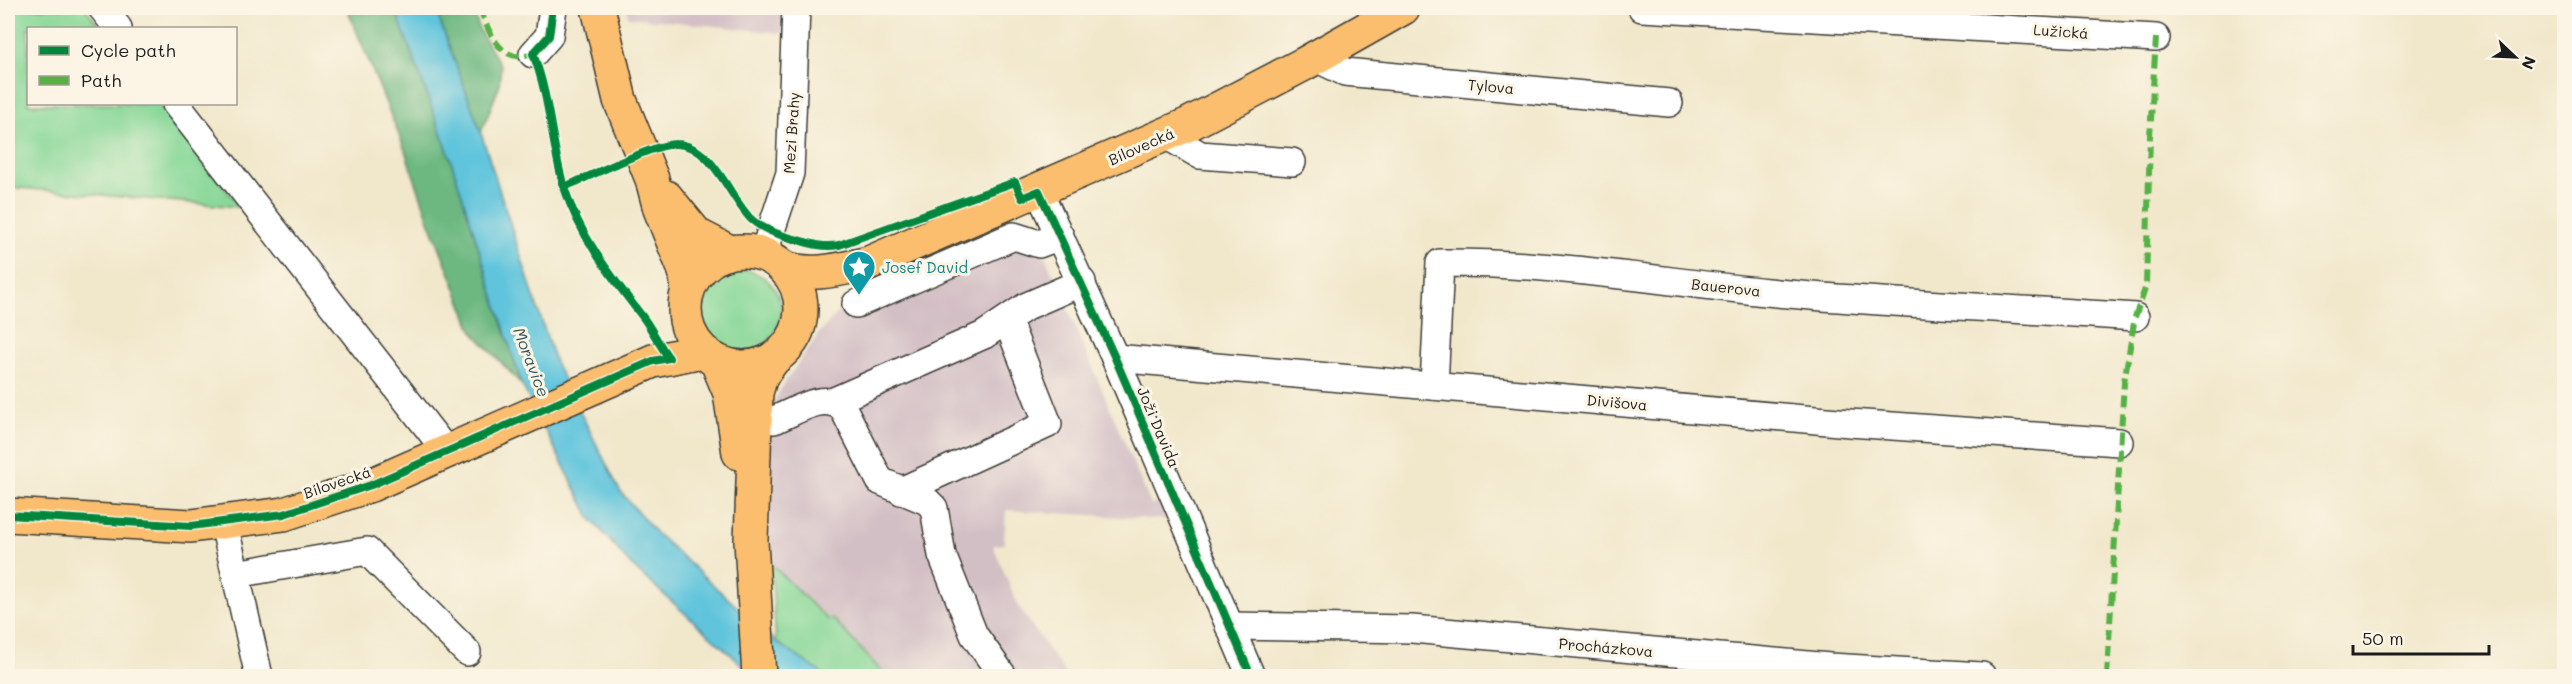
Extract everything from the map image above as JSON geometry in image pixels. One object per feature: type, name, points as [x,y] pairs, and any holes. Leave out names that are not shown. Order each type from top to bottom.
[{"type":"main road","points":[[598,8],[614,77],[631,129],[652,179],[660,209],[685,271],[688,289]]},
{"type":"main road","name":"Bílovecká","points":[[710,357],[746,368],[775,357],[793,338],[799,322],[819,300],[869,263],[1166,135],[1316,58],[1403,8]]},
{"type":"main road","points":[[652,179],[697,235],[730,252]]},
{"type":"main road","name":"Bílovecká","points":[[730,252],[744,251],[798,272],[813,272],[869,263]]},
{"type":"main road","points":[[730,252],[705,265],[688,289],[684,305],[686,322],[692,338],[710,357],[730,393],[752,541]]},
{"type":"main road","points":[[773,261],[793,280],[800,297],[799,322]]},
{"type":"main road","points":[[653,361],[686,322]]},
{"type":"main road","points":[[653,361],[710,357]]},
{"type":"main road","points":[[759,676],[752,541],[756,393],[761,376],[775,357]]},
{"type":"main road","name":"Bílovecká","points":[[8,515],[154,525],[224,524],[284,514],[326,502],[454,449],[653,361]]},
{"type":"street","points":[[102,8],[117,27]]},
{"type":"street","points":[[533,54],[549,36],[553,8]]},
{"type":"street","name":"Mezi Brahy","points":[[773,261],[790,173],[796,8]]},
{"type":"street","name":"Lužická","points":[[1642,8],[2156,38]]},
{"type":"street","name":"Tylova","points":[[1316,58],[1345,72],[1669,104]]},
{"type":"street","points":[[177,105],[454,449]]},
{"type":"street","points":[[1166,135],[1200,155],[1292,162]]},
{"type":"street","name":"Joži Davida","points":[[1040,190],[1115,358],[1251,676]]},
{"type":"street","points":[[856,304],[1014,236],[1040,244],[1060,236]]},
{"type":"street","name":"Bauerova","points":[[1434,386],[1440,263],[1473,263],[1602,273],[1768,292],[2135,316]]},
{"type":"street","points":[[774,420],[823,400],[834,401],[984,335],[1027,306],[1082,282]]},
{"type":"street","points":[[901,490],[1048,424],[1007,320]]},
{"type":"street","name":"Divišova","points":[[1115,358],[1850,423],[2119,442]]},
{"type":"street","points":[[834,401],[843,408],[874,474],[886,485],[927,501],[934,508],[942,555],[974,635],[1003,676]]},
{"type":"street","points":[[224,524],[259,676]]},
{"type":"street","points":[[236,574],[367,551],[467,652]]},
{"type":"street","name":"Procházkova","points":[[1229,627],[1412,629],[1830,667],[1982,676]]},
{"type":"shaded area","points":[[627,8],[792,8],[791,34],[628,17]]},
{"type":"shaded area","points":[[1024,223],[1046,258],[1151,505],[1164,501],[1173,520],[1006,510],[1004,544],[993,545],[1018,606],[1067,676],[886,676],[832,618],[829,620],[771,564],[766,415],[787,379],[821,331],[853,296]]},
{"type":"green space","points":[[8,8],[85,8],[100,27],[27,27],[27,105],[160,105],[240,207],[8,187]]},
{"type":"green space","points":[[347,8],[395,8],[449,154],[522,385],[473,332],[430,223],[403,145]]},
{"type":"green space","points":[[435,8],[472,8],[480,31],[501,66],[499,87],[481,133]]},
{"type":"green space","points":[[732,270],[748,270],[763,277],[774,288],[781,303],[778,327],[769,340],[748,352],[732,352],[717,345],[706,334],[699,319],[699,303],[706,288],[717,277]]},
{"type":"green space","points":[[771,564],[828,620],[832,618],[886,676],[826,676],[776,642]]},
{"type":"water","name":"Moravice","points":[[395,8],[435,8],[481,133],[555,362],[620,491],[657,534],[776,642],[826,676],[757,676],[749,671],[631,565],[591,519],[522,385],[449,154]]},
{"type":"marked path","points":[[480,8],[492,36],[504,51],[512,55],[533,54]]},
{"type":"marked path","points":[[2107,676],[2124,382],[2135,317],[2146,286],[2150,136],[2156,38]]},
{"type":"cycle path","points":[[8,515],[191,526],[284,514],[371,485],[653,361],[669,358],[646,321],[608,271],[588,239],[564,187],[547,103],[533,54],[549,36],[553,8]]},
{"type":"cycle path","points":[[564,187],[653,149],[676,144],[701,153],[720,174],[744,210],[757,224],[786,237],[828,246],[839,245],[1015,182],[1022,198],[1039,191],[1115,358],[1251,676]]},
{"type":"place","name":"Josef David","points":[[859,296]]}]
